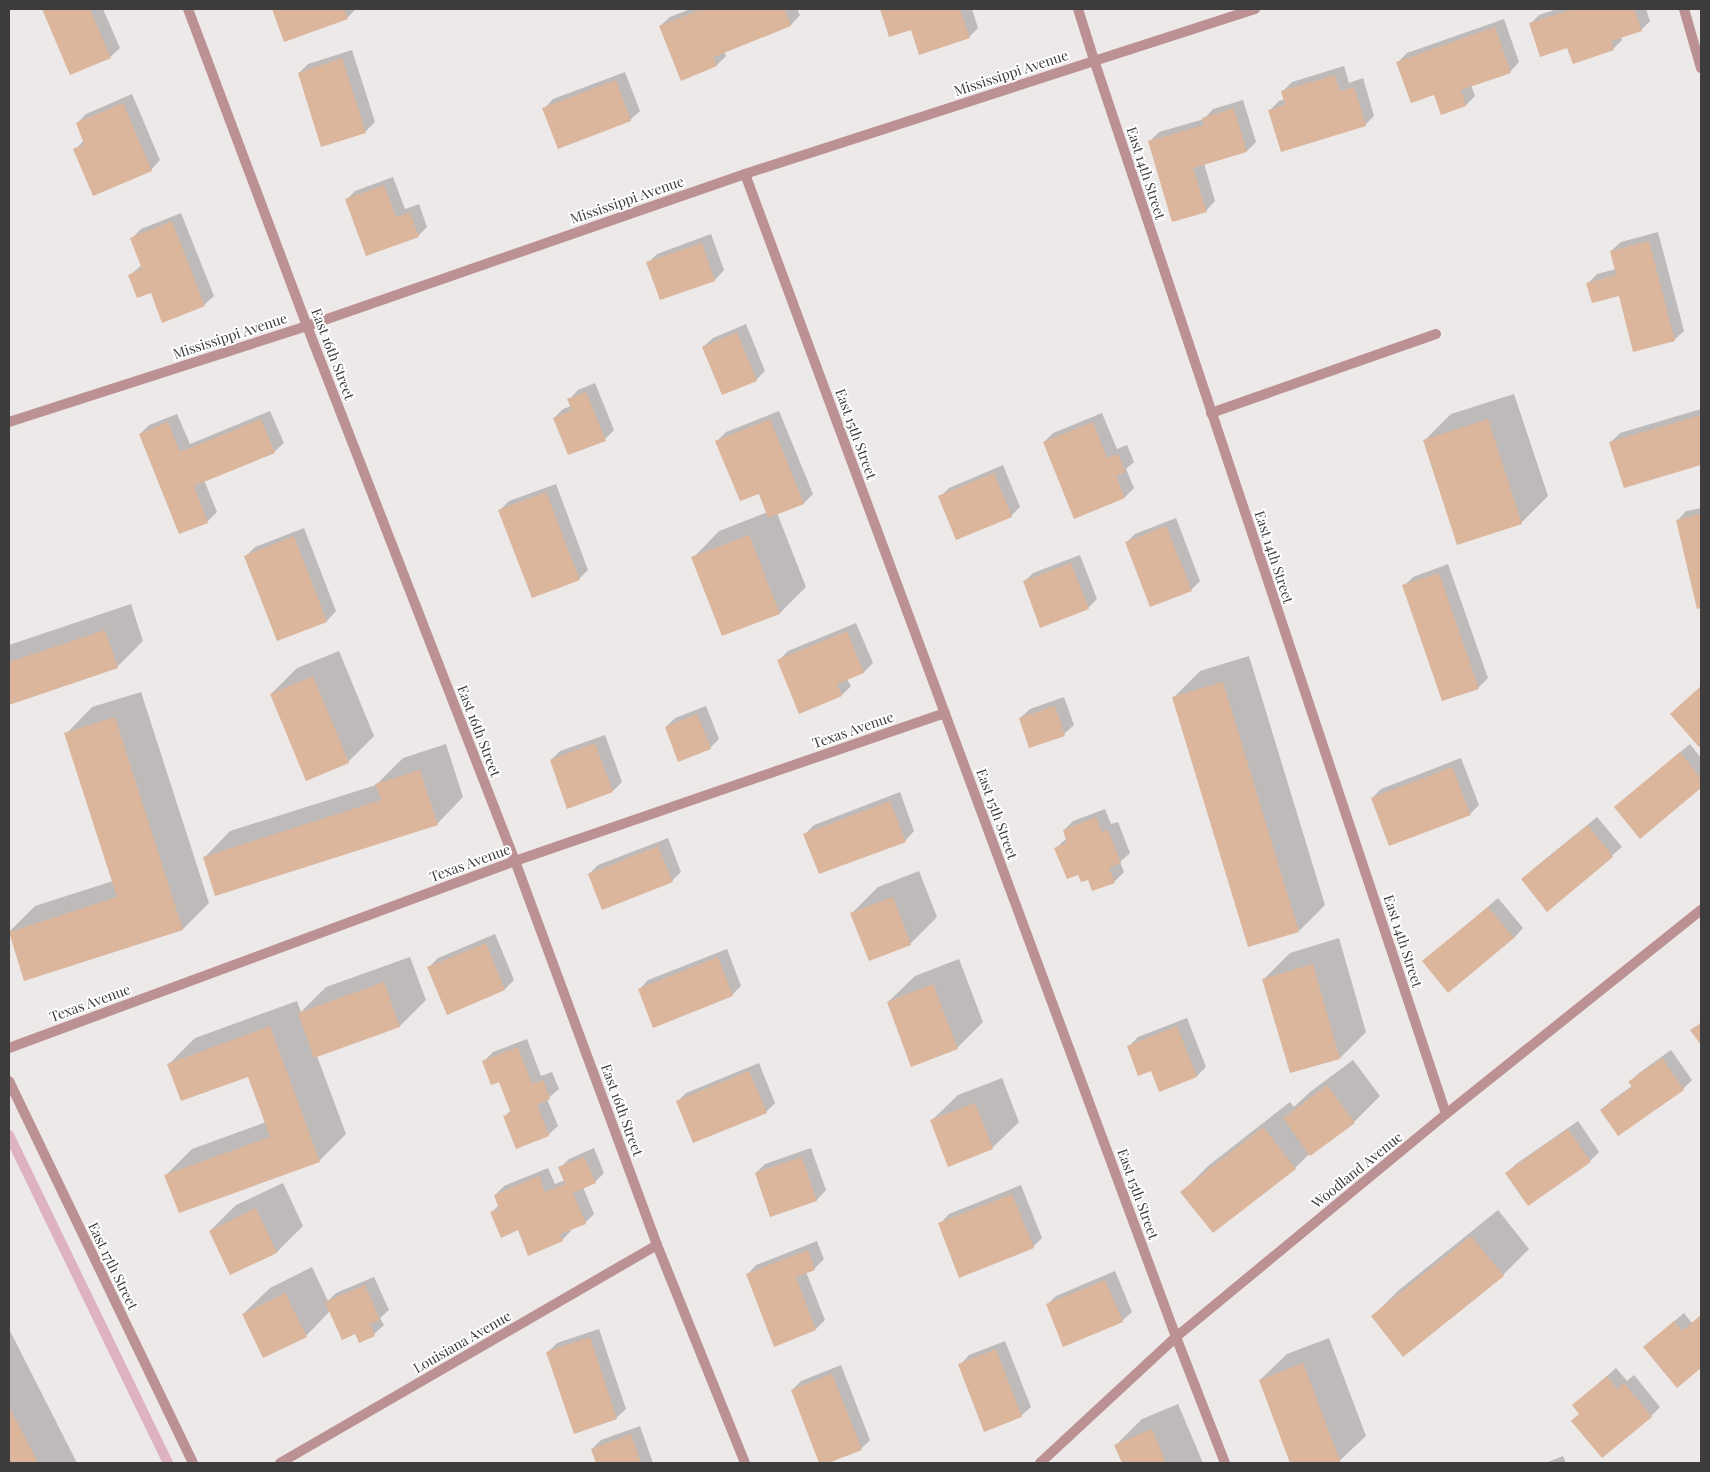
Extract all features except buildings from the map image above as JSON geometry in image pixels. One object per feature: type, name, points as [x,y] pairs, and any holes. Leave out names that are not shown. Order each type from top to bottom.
[{"type":"street","name":"East 16th Street","points":[[188,9],[307,326],[515,861],[657,1245],[744,1463]]},
{"type":"street","name":"East 14th Street","points":[[1078,9],[1446,1114]]},
{"type":"street","name":"Mississippi Avenue","points":[[9,422],[307,326],[745,174],[1255,9]]},
{"type":"street","points":[[1684,9],[1701,68]]},
{"type":"street","name":"East 15th Street","points":[[745,174],[1176,1337],[1225,1463]]},
{"type":"street","points":[[1211,413],[1436,334]]},
{"type":"street","name":"Texas Avenue","points":[[9,1048],[515,861],[945,713]]},
{"type":"street","name":"Woodland Avenue","points":[[1040,1463],[1176,1337],[1446,1114],[1701,910]]},
{"type":"street","name":"East 17th Street","points":[[9,1081],[193,1463]]},
{"type":"street","name":"Louisiana Avenue","points":[[280,1463],[657,1245]]},
{"type":"waterway","points":[[9,1135],[168,1463]]}]
